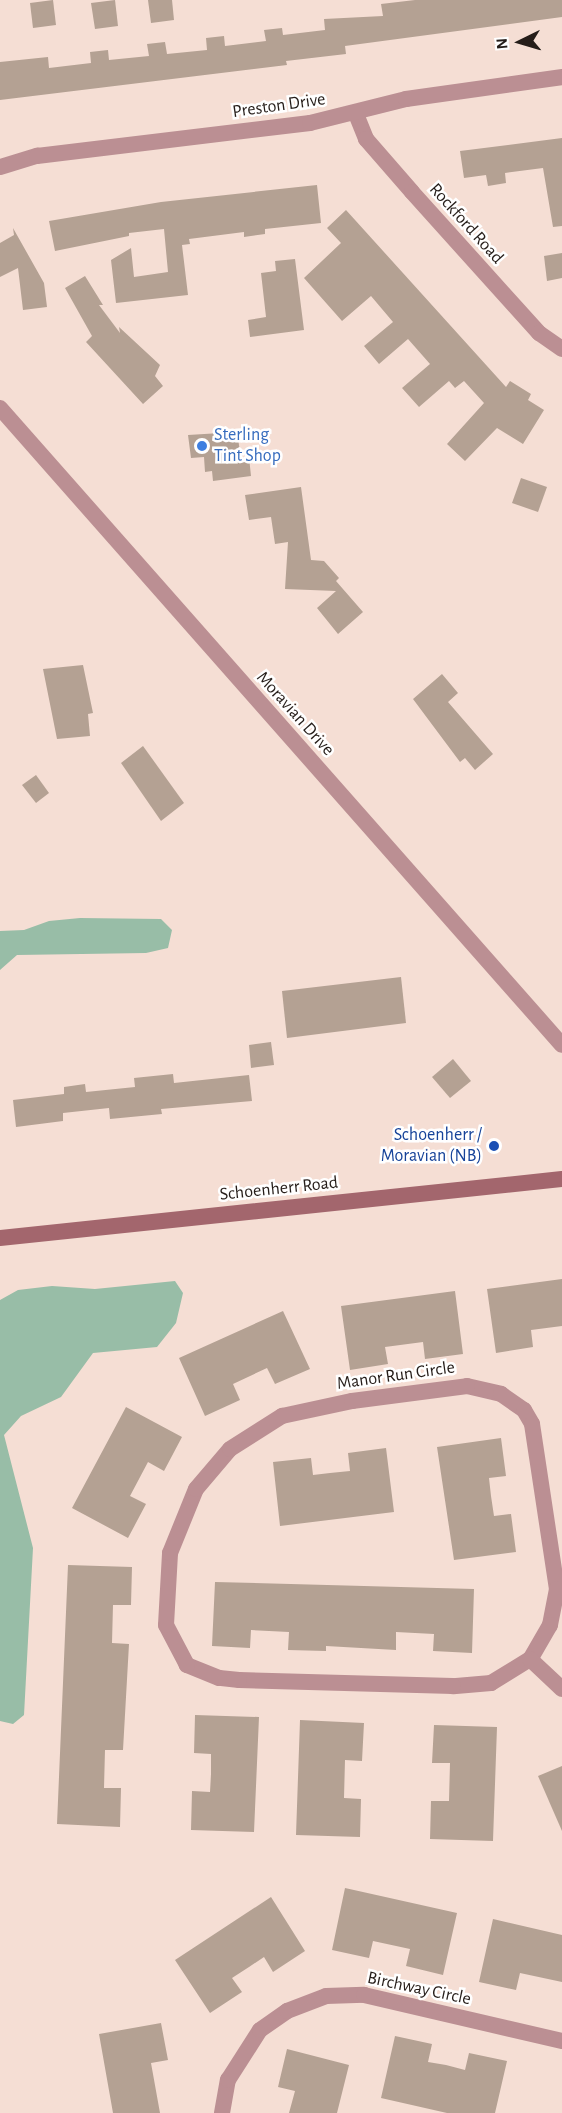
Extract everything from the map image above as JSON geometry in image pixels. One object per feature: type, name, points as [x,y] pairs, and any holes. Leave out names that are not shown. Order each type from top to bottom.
[{"type":"main road","name":"Schoenherr Road","points":[[0,1238],[562,1179]]},
{"type":"street","name":"Preston Drive","points":[[0,167],[37,156],[310,123],[356,114],[406,99],[562,77]]},
{"type":"street","name":"Rockford Road","points":[[356,114],[366,139],[412,192],[539,333],[562,349]]},
{"type":"street","name":"Moravian Drive","points":[[0,408],[562,1044]]},
{"type":"street","name":"Manor Run Circle","points":[[456,1388],[487,1389],[524,1410],[535,1440],[557,1589],[550,1625],[530,1659],[491,1683],[477,1685],[272,1682],[219,1678],[187,1665],[166,1625],[167,1569],[178,1524],[196,1489],[230,1449],[282,1416],[352,1401],[456,1388]]},
{"type":"street","points":[[530,1659],[562,1689]]},
{"type":"street","name":"Birchway Circle","points":[[222,2113],[228,2080],[260,2030],[288,2011],[326,1996],[364,1995],[562,2041]]},
{"type":"green space","points":[[80,918],[161,919],[172,930],[168,948],[146,953],[17,955],[0,970],[0,931],[24,930],[49,921]]},
{"type":"green space","points":[[175,1281],[183,1293],[176,1323],[157,1347],[93,1353],[61,1397],[21,1416],[4,1435],[33,1548],[24,1715],[13,1724],[0,1721],[0,1300],[18,1290],[52,1286],[95,1289]]},
{"type":"building","points":[[53,0],[56,25],[33,28],[30,3]]},
{"type":"building","points":[[115,0],[118,26],[95,29],[91,3]]},
{"type":"building","points":[[148,0],[172,0],[174,20],[151,23]]},
{"type":"building","points":[[415,0],[562,0],[562,17],[345,46],[346,54],[286,61],[287,65],[0,100],[0,62],[48,57],[49,68],[91,63],[90,52],[108,50],[109,60],[149,56],[147,44],[165,42],[167,54],[207,50],[206,38],[224,36],[225,46],[266,41],[264,30],[282,28],[283,35],[325,30],[324,19],[383,16],[381,4]]},
{"type":"building","points":[[562,138],[562,226],[553,227],[543,168],[505,173],[506,183],[488,186],[486,175],[464,178],[460,151]]},
{"type":"building","points":[[317,185],[321,223],[265,229],[265,234],[244,237],[244,232],[189,239],[190,244],[182,245],[188,295],[116,303],[111,260],[131,248],[134,277],[168,272],[164,229],[129,233],[129,236],[55,251],[49,221],[161,202]]},
{"type":"building","points":[[346,210],[506,387],[510,381],[531,394],[528,400],[544,410],[523,444],[497,428],[465,461],[447,444],[484,403],[464,381],[455,388],[449,381],[419,407],[402,388],[430,364],[408,339],[379,364],[364,346],[393,322],[371,296],[342,321],[304,278],[341,243],[327,228]]},
{"type":"building","points":[[13,228],[44,283],[47,307],[23,310],[18,268],[0,277],[0,243],[14,235]]},
{"type":"building","points":[[562,253],[562,278],[547,281],[544,256]]},
{"type":"building","points":[[295,259],[304,330],[250,337],[248,320],[266,317],[261,273],[276,271],[275,261]]},
{"type":"building","points":[[85,276],[103,305],[99,305],[120,333],[119,327],[160,365],[155,376],[163,386],[143,404],[86,342],[92,336],[65,288]]},
{"type":"building","points":[[237,432],[241,458],[249,457],[251,476],[213,481],[212,471],[205,472],[204,457],[191,458],[188,435]]},
{"type":"building","points":[[521,478],[547,487],[538,512],[512,503]]},
{"type":"building","points":[[301,487],[311,560],[324,561],[339,578],[336,581],[363,612],[338,634],[317,608],[336,591],[285,589],[288,542],[275,544],[271,517],[249,520],[245,495]]},
{"type":"building","points":[[83,665],[93,713],[88,714],[90,736],[57,739],[43,669]]},
{"type":"building","points":[[442,674],[458,693],[448,702],[493,754],[475,770],[465,758],[460,762],[413,699]]},
{"type":"building","points":[[143,746],[184,803],[161,821],[121,763]]},
{"type":"building","points":[[36,775],[49,793],[36,803],[22,785]]},
{"type":"building","points":[[401,977],[406,1023],[287,1038],[282,991]]},
{"type":"building","points":[[271,1042],[274,1065],[251,1068],[249,1045]]},
{"type":"building","points":[[453,1059],[471,1081],[450,1098],[432,1077]]},
{"type":"building","points":[[173,1074],[174,1083],[249,1075],[252,1101],[161,1109],[162,1114],[110,1119],[109,1108],[63,1113],[63,1121],[16,1127],[13,1100],[64,1094],[64,1087],[85,1084],[86,1092],[135,1087],[134,1078]]},
{"type":"building","points":[[562,1279],[562,1326],[531,1330],[533,1347],[496,1353],[487,1289]]},
{"type":"building","points":[[455,1291],[463,1354],[425,1359],[423,1342],[385,1347],[388,1364],[350,1370],[341,1306]]},
{"type":"building","points":[[283,1311],[310,1369],[275,1384],[267,1368],[233,1384],[240,1400],[205,1416],[179,1358]]},
{"type":"building","points":[[126,1407],[182,1437],[164,1471],[148,1462],[130,1496],[146,1504],[128,1538],[72,1508]]},
{"type":"building","points":[[501,1438],[506,1476],[489,1478],[491,1496],[494,1516],[511,1514],[516,1552],[454,1560],[437,1447]]},
{"type":"building","points":[[386,1448],[394,1512],[280,1526],[273,1462],[311,1458],[313,1475],[350,1471],[348,1453]]},
{"type":"building","points":[[68,1565],[132,1567],[131,1605],[113,1605],[112,1643],[129,1644],[123,1750],[105,1750],[104,1788],[121,1788],[120,1827],[57,1824]]},
{"type":"building","points":[[215,1582],[474,1589],[472,1653],[433,1651],[434,1634],[396,1632],[396,1650],[326,1646],[326,1651],[288,1650],[289,1632],[251,1630],[250,1648],[212,1646]]},
{"type":"building","points":[[195,1715],[259,1717],[254,1832],[191,1830],[192,1791],[210,1792],[211,1774],[211,1754],[194,1753]]},
{"type":"building","points":[[300,1720],[364,1723],[362,1761],[345,1760],[344,1798],[361,1799],[360,1837],[296,1835]]},
{"type":"building","points":[[434,1725],[497,1727],[493,1841],[430,1839],[431,1801],[449,1801],[450,1763],[432,1763]]},
{"type":"building","points":[[562,1766],[562,1831],[538,1776]]},
{"type":"building","points":[[345,1888],[457,1913],[443,1975],[406,1966],[410,1949],[373,1941],[369,1958],[332,1950]]},
{"type":"building","points":[[271,1897],[305,1951],[273,1972],[264,1957],[232,1978],[242,1992],[210,2013],[175,1960]]},
{"type":"building","points":[[493,1919],[562,1935],[562,1982],[520,1973],[516,1990],[479,1982]]},
{"type":"building","points":[[161,2023],[168,2060],[151,2063],[160,2113],[113,2113],[99,2034]]},
{"type":"building","points":[[395,2036],[432,2044],[428,2062],[465,2070],[469,2053],[507,2061],[495,2113],[447,2113],[381,2098]]},
{"type":"building","points":[[287,2049],[349,2065],[337,2113],[289,2113],[295,2091],[278,2087]]},
{"type":"place","name":"Sterling Tint Shop","points":[[202,446]]},
{"type":"place","name":"Schoenherr / Moravian (NB)","points":[[494,1146]]}]
